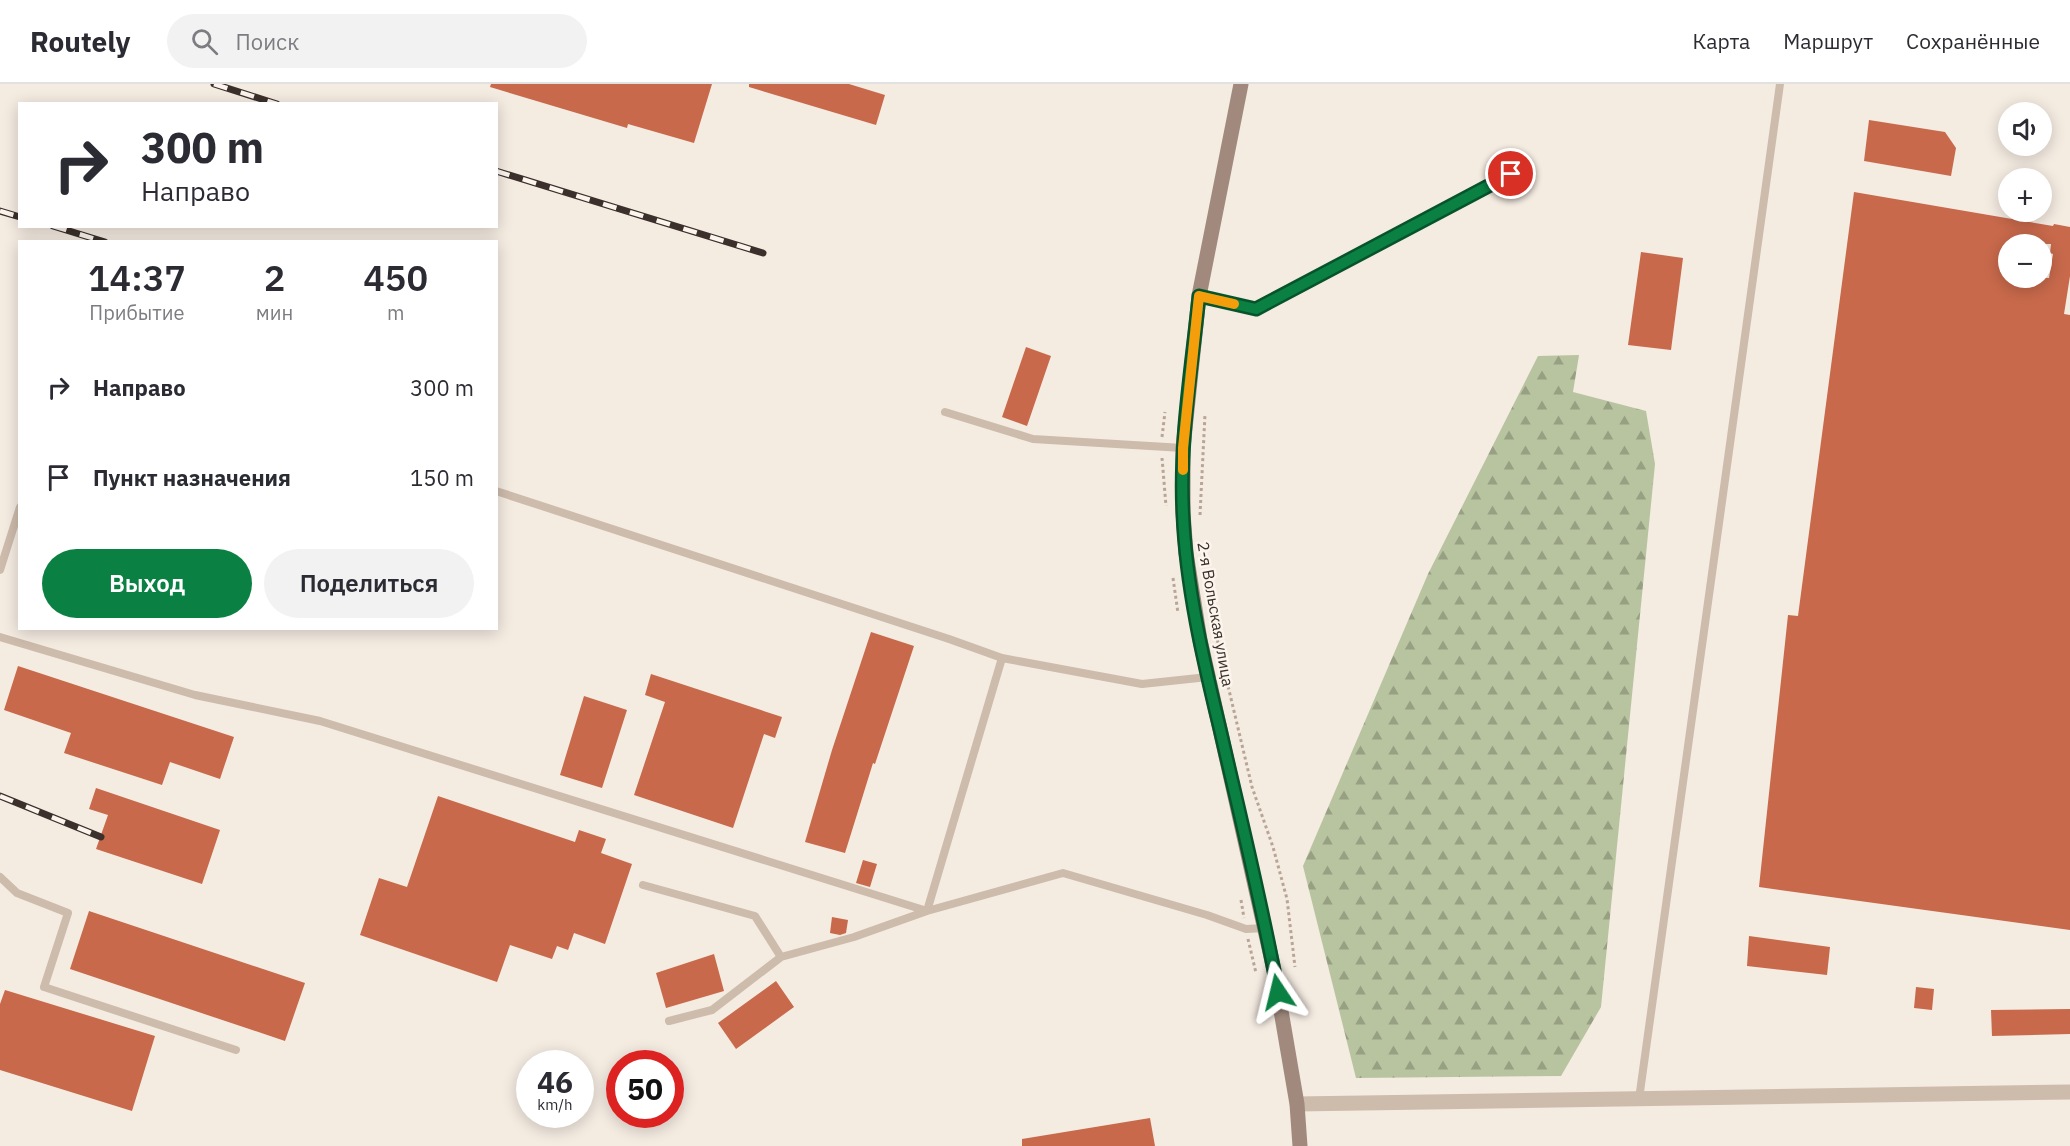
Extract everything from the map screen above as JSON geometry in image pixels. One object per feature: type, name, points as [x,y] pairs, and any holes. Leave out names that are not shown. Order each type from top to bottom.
[{"type":"main road","name":"2-я Вольская улица","points":[[1241,84],[1199,296],[1183,448],[1183,513],[1186,553],[1208,677],[1265,928],[1298,1104],[1300,1146]]},
{"type":"street","points":[[1298,1104],[2070,1092]]},
{"type":"lane","points":[[1639,1099],[1780,84]]},
{"type":"lane","points":[[1199,296],[1256,309],[1511,174]]},
{"type":"lane","points":[[945,412],[1032,439],[1183,448]]},
{"type":"lane","points":[[498,492],[1002,658],[1142,684],[1208,677]]},
{"type":"lane","points":[[0,570],[18,513]]},
{"type":"lane","points":[[0,637],[195,695],[320,721],[927,911]]},
{"type":"lane","points":[[927,911],[1002,658]]},
{"type":"lane","points":[[669,1021],[712,1010],[781,957],[854,938],[927,911],[1063,873],[1207,915],[1246,929],[1265,928]]},
{"type":"lane","points":[[0,877],[17,893],[68,913],[44,987],[236,1050]]},
{"type":"lane","points":[[644,885],[755,915],[781,957]]},
{"type":"path","points":[[1200,518],[1205,414]]},
{"type":"path","points":[[1214,620],[1220,654]]},
{"type":"path","points":[[1223,665],[1252,787],[1273,847],[1287,899],[1295,967]]},
{"type":"green space","points":[[1579,355],[1573,392],[1646,411],[1655,464],[1601,1007],[1561,1076],[1356,1078],[1303,866],[1428,574],[1538,356]]},
{"type":"building","points":[[491,84],[712,84],[694,143],[628,124],[627,128],[490,87]]},
{"type":"building","points":[[749,84],[849,84],[885,95],[876,125],[749,87]]},
{"type":"building","points":[[1869,120],[1945,132],[1956,148],[1951,176],[1864,161]]},
{"type":"building","points":[[1854,192],[1998,217],[1998,222],[2030,222],[2070,227],[2070,276],[2064,314],[2070,315],[2070,930],[1759,887],[1788,615],[1798,616]]},
{"type":"building","points":[[1641,252],[1683,258],[1671,350],[1628,345]]},
{"type":"building","points":[[1026,347],[1051,356],[1027,426],[1002,417]]},
{"type":"building","points":[[871,632],[914,646],[875,764],[873,763],[845,853],[805,842],[832,750]]},
{"type":"building","points":[[18,666],[234,737],[220,779],[170,762],[162,785],[64,753],[71,733],[4,710]]},
{"type":"building","points":[[651,674],[782,717],[775,738],[764,734],[733,828],[634,795],[665,702],[645,695]]},
{"type":"building","points":[[584,696],[627,710],[602,788],[560,775]]},
{"type":"building","points":[[96,788],[220,830],[202,884],[96,849],[108,815],[89,809]]},
{"type":"building","points":[[438,796],[575,842],[579,830],[606,839],[601,853],[632,864],[605,944],[574,933],[568,950],[557,946],[552,959],[510,945],[497,982],[360,935],[379,878],[407,887]]},
{"type":"building","points":[[863,860],[877,864],[870,887],[856,883]]},
{"type":"building","points":[[89,911],[305,983],[285,1041],[70,969]]},
{"type":"building","points":[[832,917],[848,920],[846,933],[840,935],[830,933]]},
{"type":"building","points":[[1749,936],[1830,947],[1827,975],[1747,966]]},
{"type":"building","points":[[714,954],[724,991],[666,1008],[656,973]]},
{"type":"building","points":[[776,981],[794,1007],[736,1049],[718,1023]]},
{"type":"building","points":[[1916,987],[1934,989],[1932,1010],[1914,1008]]},
{"type":"building","points":[[5,990],[155,1036],[132,1111],[0,1070],[0,1004]]},
{"type":"building","points":[[2070,1009],[2070,1034],[1992,1036],[1991,1010]]},
{"type":"building","points":[[1150,1118],[1155,1146],[1022,1146],[1022,1139]]},
{"type":"railway","points":[[214,84],[271,102]]},
{"type":"railway","points":[[498,172],[763,253]]},
{"type":"railway","points":[[0,211],[18,216]]},
{"type":"railway","points":[[60,228],[98,240]]},
{"type":"railway","points":[[0,796],[101,837]]},
{"type":"slow traffic","points":[[1183,470],[1183,448],[1199,296],[1234,304]]},
{"type":"route","points":[[1278,992],[1200,640],[1186,553],[1183,513],[1183,448],[1199,296],[1256,309],[1511,174]]}]
